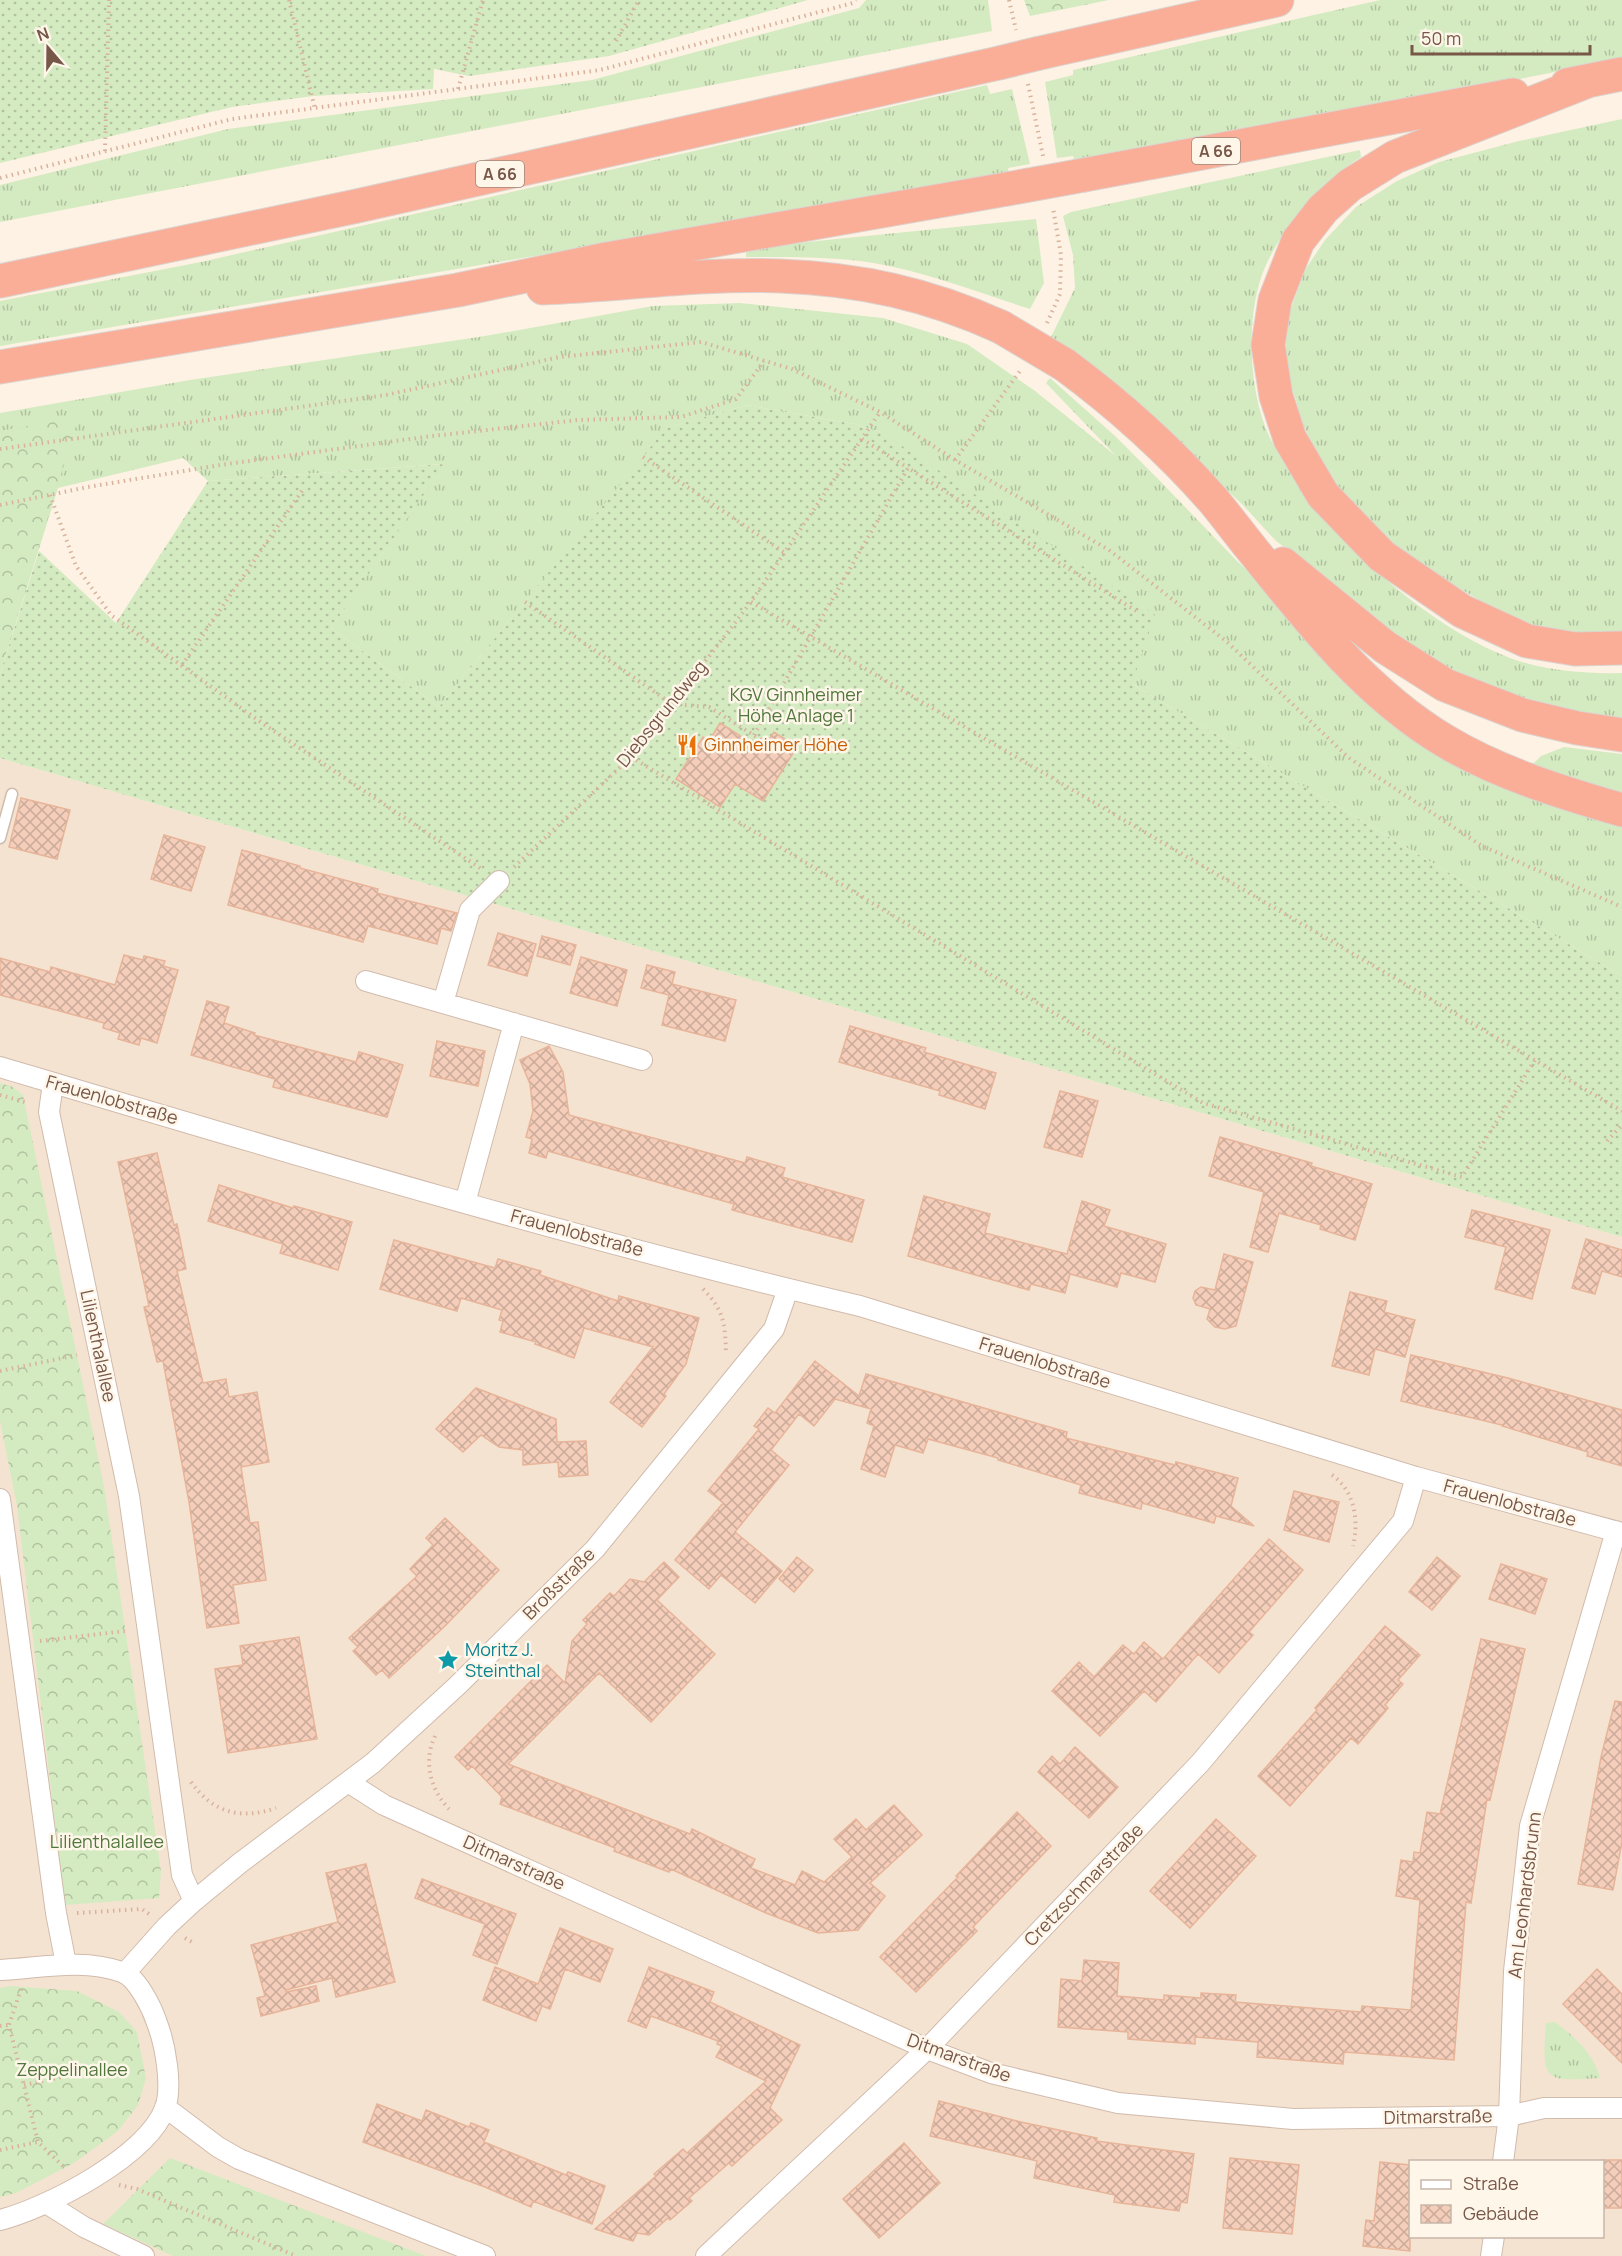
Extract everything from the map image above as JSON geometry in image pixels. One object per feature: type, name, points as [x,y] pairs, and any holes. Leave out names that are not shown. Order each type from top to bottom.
[{"type":"highway","name":"A 66","points":[[0,281],[357,206],[1277,0]]},
{"type":"highway","name":"A 66","points":[[0,367],[458,290],[607,259],[1084,175],[1622,74]]},
{"type":"highway","points":[[1588,81],[1395,157],[1350,185],[1323,209],[1298,241],[1275,300],[1268,345],[1276,396],[1290,439],[1323,495],[1382,556],[1462,611],[1527,641],[1575,649],[1622,648]]},
{"type":"highway","points":[[458,290],[602,286],[746,276],[811,277],[920,296],[951,306],[1000,327],[1065,365],[1102,392],[1135,421],[1213,501],[1333,647],[1386,697],[1415,720],[1445,741],[1510,773],[1622,810]]},
{"type":"highway","points":[[1213,501],[1257,538],[1294,574],[1384,647],[1436,680],[1522,715],[1577,728],[1622,735]]},
{"type":"street","points":[[443,1003],[470,910],[499,881]]},
{"type":"street","points":[[366,981],[642,1060]]},
{"type":"street","points":[[465,1203],[514,1023]]},
{"type":"street","name":"Frauenlobstraße","points":[[0,1067],[465,1203],[860,1306],[1416,1477],[1619,1532]]},
{"type":"street","name":"Lilienthalallee","points":[[53,1083],[49,1112],[129,1496],[182,1875],[194,1901]]},
{"type":"street","name":"Broßstraße","points":[[194,1901],[240,1863],[373,1762],[458,1684],[595,1549],[774,1329],[788,1289]]},
{"type":"street","name":"Cretzschmarstraße","points":[[706,2256],[927,2049],[1201,1762],[1403,1521],[1416,1477]]},
{"type":"street","points":[[0,1499],[56,1913],[66,1964]]},
{"type":"street","name":"Am Leonhardsbrunn","points":[[1503,2160],[1509,2116],[1514,1971],[1530,1826],[1619,1532]]},
{"type":"street","name":"Ditmarstraße","points":[[348,1782],[384,1805],[927,2049],[991,2073],[1118,2103],[1293,2119],[1509,2116],[1544,2108],[1622,2108]]},
{"type":"street","points":[[125,1973],[167,1926],[194,1901]]},
{"type":"street","points":[[0,1970],[66,1964],[97,1966],[125,1973],[141,1990],[162,2034],[167,2057],[168,2078],[165,2107],[145,2137],[125,2155],[96,2177],[46,2204],[18,2216],[0,2220]]},
{"type":"street","points":[[165,2107],[218,2147],[238,2159],[485,2256]]},
{"type":"street","points":[[46,2204],[84,2227],[144,2256]]},
{"type":"street","points":[[1491,2256],[1494,2238]]},
{"type":"lane","points":[[0,838],[12,794]]},
{"type":"path","points":[[105,151],[109,0]]},
{"type":"path","points":[[289,0],[315,109]]},
{"type":"path","points":[[458,89],[483,0]]},
{"type":"path","points":[[616,41],[639,0]]},
{"type":"path","points":[[0,178],[232,119],[600,70],[853,3],[856,0]]},
{"type":"path","points":[[1009,0],[1045,164]]},
{"type":"path","points":[[1043,332],[1060,294],[1061,255],[1051,197]]},
{"type":"path","points":[[0,449],[386,395],[560,357],[701,342],[792,369],[880,412],[955,460],[1109,550],[1226,641],[1349,758],[1482,846],[1622,907]]},
{"type":"path","points":[[0,505],[220,465],[432,436],[578,420],[681,417],[735,399],[764,361]]},
{"type":"path","points":[[955,460],[1023,365]]},
{"type":"path","name":"Diebsgrundweg","points":[[499,881],[631,757],[751,602],[880,412]]},
{"type":"path","points":[[862,438],[1138,612]]},
{"type":"path","points":[[643,457],[784,553]]},
{"type":"path","points":[[754,735],[908,468]]},
{"type":"path","points":[[182,665],[304,488]]},
{"type":"path","points":[[50,495],[76,566],[111,615],[262,723],[499,881]]},
{"type":"path","points":[[525,602],[672,704],[709,707],[763,741]]},
{"type":"path","points":[[751,602],[1622,1111]]},
{"type":"path","points":[[631,757],[1203,1103],[1462,1177],[1534,1060]]},
{"type":"path","points":[[0,1095],[25,1102]]},
{"type":"path","points":[[1607,1141],[1622,1125]]},
{"type":"path","points":[[702,1289],[716,1302],[722,1317],[726,1356]]},
{"type":"path","points":[[0,1371],[77,1355]]},
{"type":"path","points":[[1330,1473],[1338,1479],[1351,1497],[1356,1514],[1356,1534],[1351,1553]]},
{"type":"path","points":[[34,1641],[125,1631]]},
{"type":"path","points":[[438,1730],[428,1754],[429,1769],[433,1786],[441,1801],[454,1814]]},
{"type":"path","points":[[190,1779],[200,1795],[215,1806],[238,1814],[259,1814],[285,1804]]},
{"type":"path","points":[[56,1913],[142,1910],[195,1944]]},
{"type":"path","points":[[22,1987],[9,2025],[38,2142],[64,2168]]},
{"type":"path","points":[[0,2026],[9,2025]]},
{"type":"path","points":[[24,2085],[66,2076]]},
{"type":"path","points":[[0,2150],[38,2142]]},
{"type":"path","points":[[111,2183],[137,2189],[296,2256]]},
{"type":"shaded area","points":[[0,758],[1622,1237],[1622,2256],[0,2256]]},
{"type":"green space","points":[[0,0],[808,0],[609,56],[469,76],[434,69],[433,89],[313,96],[232,107],[0,163]]},
{"type":"green space","points":[[866,0],[988,0],[992,31],[0,222],[0,185],[228,129],[592,80],[859,8]]},
{"type":"green space","points":[[1024,0],[1109,0],[1030,16]]},
{"type":"green space","points":[[1380,0],[1622,0],[1622,59],[1076,165],[1073,156],[1057,158],[1045,82],[1073,75],[1073,70]]},
{"type":"green space","points":[[987,85],[990,94],[1012,89],[1030,164],[1008,168],[1009,176],[0,346],[0,301],[201,262]]},
{"type":"green space","points":[[1622,119],[1622,632],[1585,635],[1548,630],[1515,621],[1454,585],[1397,547],[1332,480],[1303,424],[1284,360],[1289,314],[1305,270],[1325,240],[1356,207],[1397,181],[1439,162],[1519,141]]},
{"type":"green space","points":[[1360,150],[1361,157],[1332,178],[1294,219],[1274,249],[1259,284],[1254,306],[1252,354],[1258,401],[1272,442],[1291,474],[1343,538],[1374,569],[1441,622],[1510,658],[1537,666],[1565,671],[1622,673],[1622,721],[1537,706],[1465,679],[1369,618],[1314,569],[1276,541],[1242,504],[1097,371],[1051,337],[1075,288],[1073,255],[1063,216],[1071,212]]},
{"type":"green space","points":[[1036,219],[1044,283],[1030,309],[925,275],[889,266],[854,260],[746,257],[746,248]]},
{"type":"green space","points":[[740,303],[883,318],[967,344],[1035,391],[1116,456],[1046,383],[1050,378],[1115,436],[1160,481],[1349,678],[1622,824],[1622,976],[1132,684],[881,432],[854,424],[747,405],[667,428],[439,707],[331,628],[444,464],[208,481],[183,458],[58,488],[0,674],[0,413],[190,380],[485,336],[653,306]]},
{"type":"green space","name":"KGV Ginnheimer Höhe Anlage 1","points":[[747,405],[854,424],[881,432],[1155,614],[1132,684],[1622,976],[1622,1237],[0,758],[0,674],[39,551],[116,623],[208,481],[445,464],[331,628],[439,707],[666,428]]},
{"type":"green space","points":[[79,416],[0,673],[0,431]]},
{"type":"green space","points":[[1564,747],[1622,754],[1622,800],[1527,770],[1541,756]]},
{"type":"green space","name":"Lilienthalallee","points":[[0,1083],[13,1087],[23,1095],[104,1486],[161,1871],[159,1898],[65,1905],[17,1506],[0,1421]]},
{"type":"green space","name":"Zeppelinallee","points":[[10,1986],[77,1991],[119,2012],[137,2032],[146,2078],[138,2105],[118,2131],[74,2163],[16,2193],[0,2197],[0,1988]]},
{"type":"green space","points":[[1555,2022],[1589,2054],[1600,2078],[1567,2079],[1556,2078],[1550,2074],[1546,2067],[1545,2057],[1546,2023]]},
{"type":"green space","points":[[170,2158],[426,2256],[173,2256],[103,2224]]},
{"type":"building","points":[[720,723],[762,750],[774,732],[797,747],[763,801],[735,784],[720,807],[676,779],[703,737],[709,741]]},
{"type":"building","points":[[21,798],[70,810],[57,859],[9,847]]},
{"type":"building","points":[[164,835],[205,847],[191,891],[151,879]]},
{"type":"building","points":[[242,850],[378,889],[377,893],[457,913],[451,931],[441,928],[437,944],[368,926],[363,942],[228,905]]},
{"type":"building","points":[[498,933],[536,944],[527,976],[488,965]]},
{"type":"building","points":[[542,936],[576,945],[570,965],[537,956]]},
{"type":"building","points":[[124,955],[143,960],[144,956],[165,961],[163,966],[178,970],[157,1043],[141,1038],[139,1045],[118,1039],[120,1033],[103,1028],[104,1023],[0,995],[0,958],[50,972],[51,967],[115,985]]},
{"type":"building","points":[[581,957],[627,970],[617,1006],[570,993]]},
{"type":"building","points":[[647,965],[675,972],[672,984],[736,1000],[725,1041],[662,1025],[669,995],[641,988]]},
{"type":"building","points":[[207,1001],[229,1007],[224,1023],[255,1033],[254,1035],[356,1062],[359,1052],[403,1065],[387,1117],[273,1087],[275,1079],[191,1055]]},
{"type":"building","points":[[850,1026],[926,1048],[924,1052],[996,1073],[985,1109],[939,1095],[940,1091],[839,1062]]},
{"type":"building","points":[[437,1041],[485,1051],[478,1086],[430,1076]]},
{"type":"building","points":[[549,1046],[563,1072],[569,1115],[745,1163],[747,1157],[785,1168],[782,1177],[864,1200],[852,1242],[732,1210],[734,1204],[548,1151],[546,1158],[529,1153],[532,1139],[526,1137],[533,1111],[530,1084],[520,1060]]},
{"type":"building","points":[[1060,1091],[1098,1101],[1082,1157],[1044,1147]]},
{"type":"building","points":[[1220,1137],[1312,1163],[1311,1166],[1372,1184],[1355,1240],[1320,1229],[1321,1225],[1279,1213],[1268,1252],[1250,1247],[1264,1192],[1209,1176]]},
{"type":"building","points":[[157,1153],[174,1225],[177,1224],[186,1269],[177,1271],[203,1383],[226,1379],[229,1397],[257,1392],[269,1462],[241,1467],[250,1523],[258,1522],[266,1580],[233,1585],[239,1623],[207,1628],[189,1502],[163,1361],[157,1362],[144,1307],[149,1306],[118,1162]]},
{"type":"building","points":[[219,1185],[293,1208],[294,1206],[352,1222],[338,1270],[280,1253],[283,1244],[208,1221]]},
{"type":"building","points":[[924,1196],[990,1214],[985,1233],[1067,1254],[1082,1201],[1110,1210],[1104,1226],[1166,1244],[1155,1282],[1121,1273],[1117,1287],[1070,1274],[1065,1293],[1031,1284],[1029,1290],[908,1256]]},
{"type":"building","points":[[1472,1210],[1550,1230],[1532,1299],[1495,1289],[1506,1247],[1465,1237]]},
{"type":"building","points":[[1586,1239],[1622,1250],[1622,1277],[1602,1271],[1595,1294],[1572,1288]]},
{"type":"building","points":[[394,1240],[495,1268],[498,1259],[541,1271],[540,1275],[618,1301],[619,1296],[699,1318],[686,1364],[664,1394],[666,1396],[642,1427],[610,1402],[653,1347],[584,1328],[574,1358],[535,1344],[536,1342],[500,1332],[503,1321],[499,1320],[502,1310],[461,1298],[457,1311],[380,1289]]},
{"type":"building","points":[[1224,1254],[1253,1262],[1236,1326],[1225,1329],[1215,1327],[1207,1319],[1210,1309],[1196,1305],[1193,1298],[1195,1291],[1201,1287],[1215,1290]]},
{"type":"building","points":[[1350,1292],[1387,1301],[1384,1312],[1415,1320],[1405,1357],[1375,1349],[1369,1375],[1332,1366]]},
{"type":"building","points":[[1411,1355],[1508,1378],[1622,1410],[1622,1466],[1587,1456],[1588,1452],[1502,1425],[1401,1401]]},
{"type":"building","points":[[815,1361],[859,1396],[866,1374],[1067,1432],[1066,1438],[1238,1478],[1231,1506],[1254,1526],[1216,1516],[1214,1523],[1142,1503],[1141,1509],[1079,1493],[1081,1485],[998,1460],[998,1458],[928,1439],[923,1453],[895,1445],[885,1477],[861,1469],[874,1426],[867,1423],[871,1409],[835,1399],[814,1426],[799,1414],[771,1450],[789,1465],[735,1532],[782,1571],[755,1603],[721,1575],[709,1589],[675,1560],[723,1503],[708,1491],[759,1429],[754,1426],[768,1408],[775,1413]]},
{"type":"building","points":[[476,1388],[556,1419],[557,1442],[586,1441],[588,1475],[559,1477],[558,1462],[523,1465],[523,1450],[499,1447],[481,1435],[463,1452],[436,1429]]},
{"type":"building","points":[[1294,1491],[1339,1502],[1329,1542],[1284,1530]]},
{"type":"building","points":[[445,1518],[499,1570],[445,1626],[389,1678],[382,1670],[376,1675],[353,1651],[358,1647],[349,1638],[417,1576],[410,1569],[433,1545],[426,1538]]},
{"type":"building","points":[[1269,1539],[1303,1570],[1249,1632],[1253,1635],[1219,1673],[1198,1654],[1156,1702],[1144,1691],[1100,1736],[1052,1691],[1079,1662],[1094,1677],[1123,1645],[1134,1654],[1144,1642],[1163,1659]]},
{"type":"building","points":[[797,1557],[813,1570],[794,1592],[779,1579]]},
{"type":"building","points":[[1437,1557],[1460,1576],[1432,1610],[1409,1592]]},
{"type":"building","points":[[664,1562],[679,1577],[657,1600],[715,1654],[651,1722],[599,1673],[508,1764],[690,1834],[692,1829],[755,1859],[751,1868],[795,1885],[802,1871],[824,1882],[852,1857],[834,1839],[856,1819],[866,1830],[894,1805],[922,1835],[870,1883],[885,1896],[858,1930],[818,1933],[766,1913],[671,1869],[669,1872],[614,1851],[615,1848],[500,1804],[502,1797],[472,1766],[468,1770],[455,1757],[547,1665],[565,1683],[572,1641],[587,1624],[583,1620],[610,1593],[614,1596],[630,1579],[644,1582]]},
{"type":"building","points":[[1501,1564],[1547,1579],[1535,1614],[1489,1599]]},
{"type":"building","points":[[1385,1626],[1420,1655],[1398,1680],[1403,1684],[1385,1705],[1388,1708],[1358,1744],[1351,1738],[1290,1806],[1258,1776],[1317,1710],[1315,1708]]},
{"type":"building","points":[[299,1637],[317,1739],[228,1753],[215,1669],[243,1665],[240,1646]]},
{"type":"building","points":[[1481,1639],[1525,1649],[1490,1800],[1487,1799],[1471,1903],[1466,1902],[1454,2060],[1344,2052],[1343,2064],[1257,2057],[1258,2042],[1195,2037],[1195,2044],[1128,2039],[1128,2032],[1058,2027],[1061,1979],[1082,1981],[1084,1960],[1119,1963],[1117,1996],[1164,2000],[1164,1995],[1201,1998],[1201,1993],[1236,1995],[1235,2002],[1361,2012],[1362,2006],[1411,2010],[1420,1900],[1396,1896],[1401,1860],[1413,1862],[1414,1852],[1420,1853],[1427,1812],[1440,1814]]},
{"type":"building","points":[[1615,1701],[1622,1702],[1622,1842],[1613,1890],[1578,1884],[1601,1757]]},
{"type":"building","points":[[1075,1747],[1118,1787],[1089,1818],[1038,1772],[1052,1756],[1060,1764]]},
{"type":"building","points":[[1017,1812],[1051,1846],[973,1927],[977,1931],[916,1992],[880,1957]]},
{"type":"building","points":[[1216,1819],[1256,1856],[1190,1928],[1150,1891]]},
{"type":"building","points":[[366,1864],[395,1982],[336,1997],[332,1978],[286,1990],[286,1992],[316,1986],[319,2001],[261,2016],[257,1998],[265,1996],[251,1945],[338,1922],[326,1873]]},
{"type":"building","points":[[422,1879],[516,1914],[497,1964],[473,1955],[485,1924],[415,1898]]},
{"type":"building","points":[[560,1928],[613,1949],[600,1982],[565,1969],[550,2009],[542,2006],[536,2021],[483,2000],[495,1967],[538,1984]]},
{"type":"building","points":[[649,1967],[714,1992],[710,2002],[800,2045],[770,2108],[782,2120],[732,2166],[729,2163],[689,2198],[692,2201],[670,2220],[668,2218],[649,2235],[637,2233],[633,2241],[595,2229],[656,2176],[654,2174],[683,2149],[687,2153],[766,2081],[716,2057],[722,2046],[717,2044],[718,2041],[651,2016],[646,2028],[628,2021]]},
{"type":"building","points":[[1597,1969],[1622,1994],[1622,2063],[1563,2004]]},
{"type":"building","points":[[939,2101],[1097,2138],[1096,2141],[1194,2154],[1187,2203],[1181,2202],[1179,2211],[1114,2202],[1115,2195],[1034,2178],[1037,2161],[930,2136]]},
{"type":"building","points":[[377,2104],[422,2121],[426,2110],[469,2127],[471,2123],[489,2130],[484,2142],[566,2175],[568,2172],[605,2186],[592,2224],[533,2201],[531,2207],[485,2187],[363,2142]]},
{"type":"building","points":[[904,2143],[940,2183],[879,2238],[843,2199]]},
{"type":"building","points":[[1230,2158],[1299,2165],[1292,2234],[1223,2228]]},
{"type":"building","points":[[1604,2160],[1622,2160],[1622,2208],[1604,2208]]},
{"type":"building","points":[[1380,2162],[1409,2165],[1410,2251],[1363,2246],[1366,2220],[1374,2221]]},
{"type":"place","name":"Ginnheimer Höhe","points":[[687,745]]},
{"type":"place","name":"Moritz J. Steinthal","points":[[448,1660]]}]
